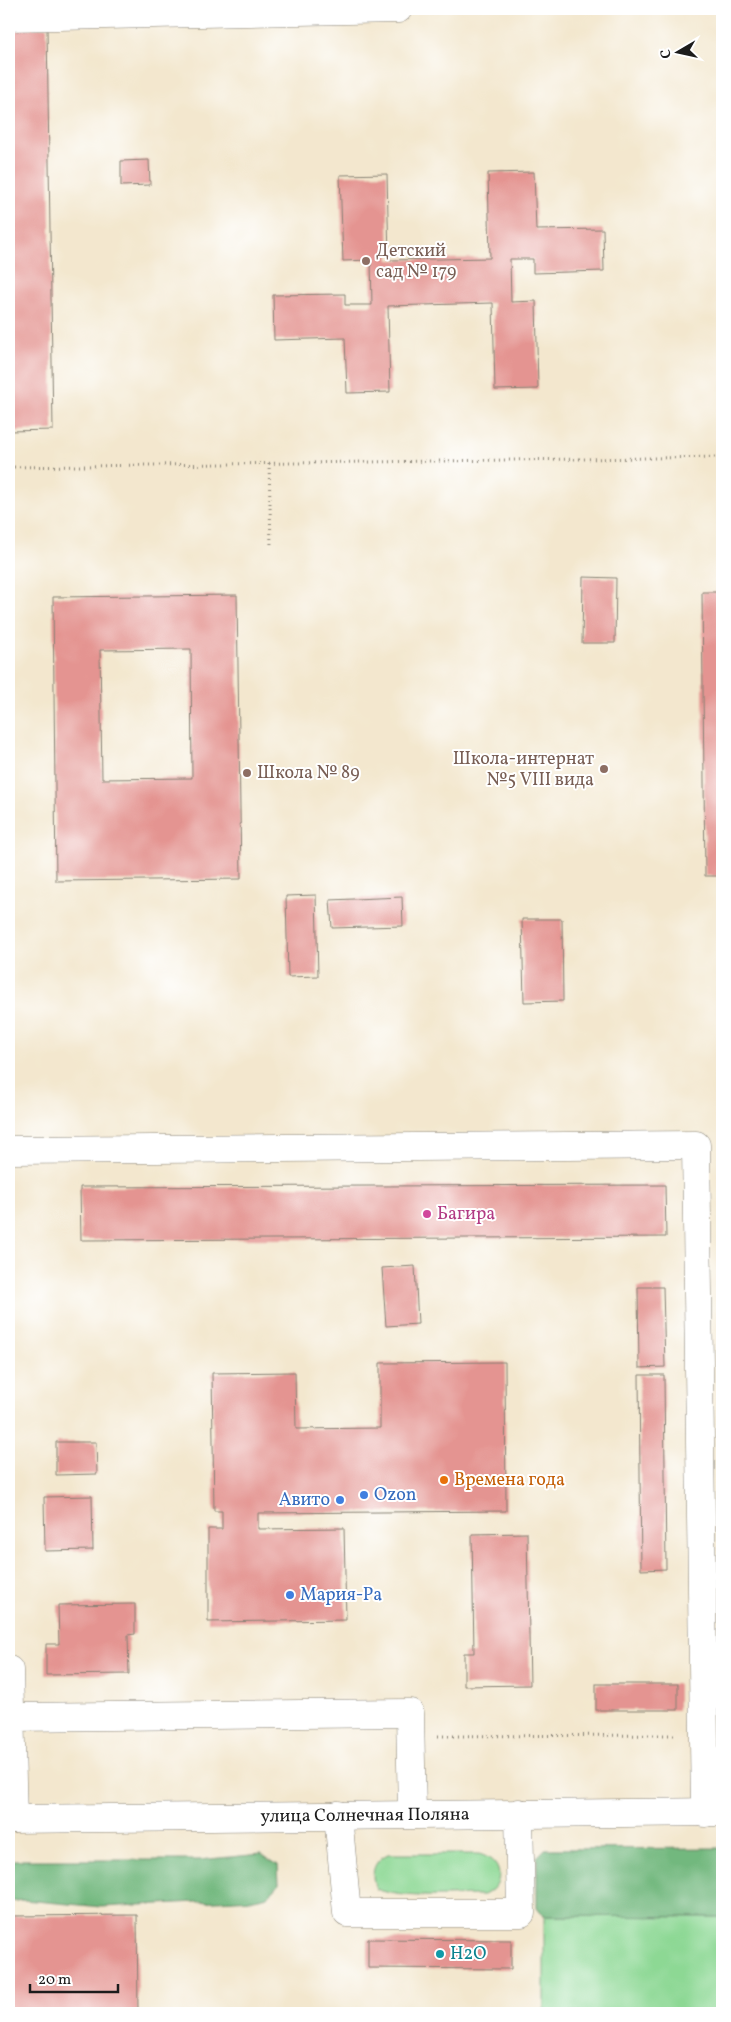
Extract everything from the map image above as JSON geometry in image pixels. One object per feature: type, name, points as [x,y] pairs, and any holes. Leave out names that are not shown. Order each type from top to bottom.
[{"type":"street","points":[[9,17],[398,9]]},
{"type":"street","points":[[9,1150],[696,1144],[710,1329],[714,1812]]},
{"type":"street","points":[[9,1670],[11,1819]]},
{"type":"street","points":[[10,1717],[410,1713],[412,1814]]},
{"type":"street","name":"улица Солнечная Поляна","points":[[11,1819],[714,1812]]},
{"type":"street","points":[[338,1815],[347,1913],[522,1913],[519,1813]]},
{"type":"path","points":[[9,467],[722,457]]},
{"type":"path","points":[[269,464],[271,546]]},
{"type":"green space","points":[[722,1848],[722,1917],[544,1916],[537,1907],[537,1857],[545,1849]]},
{"type":"green space","points":[[261,1854],[278,1865],[279,1884],[268,1896],[254,1899],[102,1907],[24,1900],[9,1902],[9,1860],[199,1860]]},
{"type":"green space","points":[[388,1854],[479,1854],[493,1861],[499,1873],[499,1879],[496,1885],[484,1895],[401,1895],[376,1889],[374,1883],[373,1873],[376,1864]]},
{"type":"green space","points":[[544,1916],[722,1917],[722,2013],[544,2013]]},
{"type":"building","points":[[47,27],[53,430],[9,431],[9,28]]},
{"type":"building","points":[[149,160],[150,185],[121,186],[121,161]]},
{"type":"building","points":[[534,172],[536,230],[603,229],[604,271],[533,273],[533,259],[510,259],[511,302],[536,301],[538,389],[495,390],[493,303],[388,306],[390,392],[347,393],[345,338],[274,340],[273,295],[345,294],[345,305],[372,305],[371,260],[343,261],[340,175],[387,174],[389,260],[490,258],[488,173]]},
{"type":"building","points":[[583,577],[616,578],[615,643],[582,643]]},
{"type":"building","points":[[702,592],[722,592],[722,876],[705,876]]},
{"type":"building","points":[[237,595],[241,879],[56,881],[53,597]],"holes":[[[191,649],[192,778],[102,779],[100,650]]]},
{"type":"building","points":[[316,895],[318,976],[288,977],[286,896]]},
{"type":"building","points":[[402,897],[403,926],[332,928],[330,900]]},
{"type":"building","points":[[522,919],[562,919],[563,1001],[524,1002]]},
{"type":"building","points":[[665,1185],[666,1237],[81,1240],[80,1187]]},
{"type":"building","points":[[415,1266],[418,1324],[386,1326],[382,1268]]},
{"type":"building","points":[[638,1287],[663,1287],[665,1367],[639,1368]]},
{"type":"building","points":[[505,1362],[506,1511],[258,1513],[258,1529],[344,1528],[346,1620],[208,1622],[208,1529],[222,1529],[222,1511],[214,1511],[212,1373],[295,1372],[296,1429],[380,1428],[380,1363]]},
{"type":"building","points":[[639,1375],[664,1375],[666,1569],[641,1570]]},
{"type":"building","points":[[56,1442],[96,1442],[97,1474],[56,1475]]},
{"type":"building","points":[[92,1496],[93,1550],[45,1551],[44,1497]]},
{"type":"building","points":[[527,1533],[530,1685],[464,1686],[464,1653],[474,1653],[472,1534]]},
{"type":"building","points":[[135,1604],[135,1634],[128,1635],[129,1674],[46,1675],[46,1644],[59,1644],[58,1605]]},
{"type":"building","points":[[596,1684],[678,1684],[678,1710],[596,1710]]},
{"type":"building","points":[[137,1915],[138,2013],[9,2013],[9,1916]]},
{"type":"building","name":"H2O","points":[[368,1939],[511,1940],[511,1969],[368,1968]]},
{"type":"place","name":"Детский сад № 179","points":[[366,261]]},
{"type":"place","name":"Школа-интернат №5 VIII вида","points":[[604,769]]},
{"type":"place","name":"Школа № 89","points":[[247,773]]},
{"type":"place","name":"Багира","points":[[427,1214]]},
{"type":"place","name":"Времена года","points":[[444,1480]]},
{"type":"place","name":"Ozon","points":[[364,1495]]},
{"type":"place","name":"Авито","points":[[340,1500]]},
{"type":"place","name":"Мария-Ра","points":[[290,1595]]},
{"type":"place","name":"H2O","points":[[440,1954]]}]
